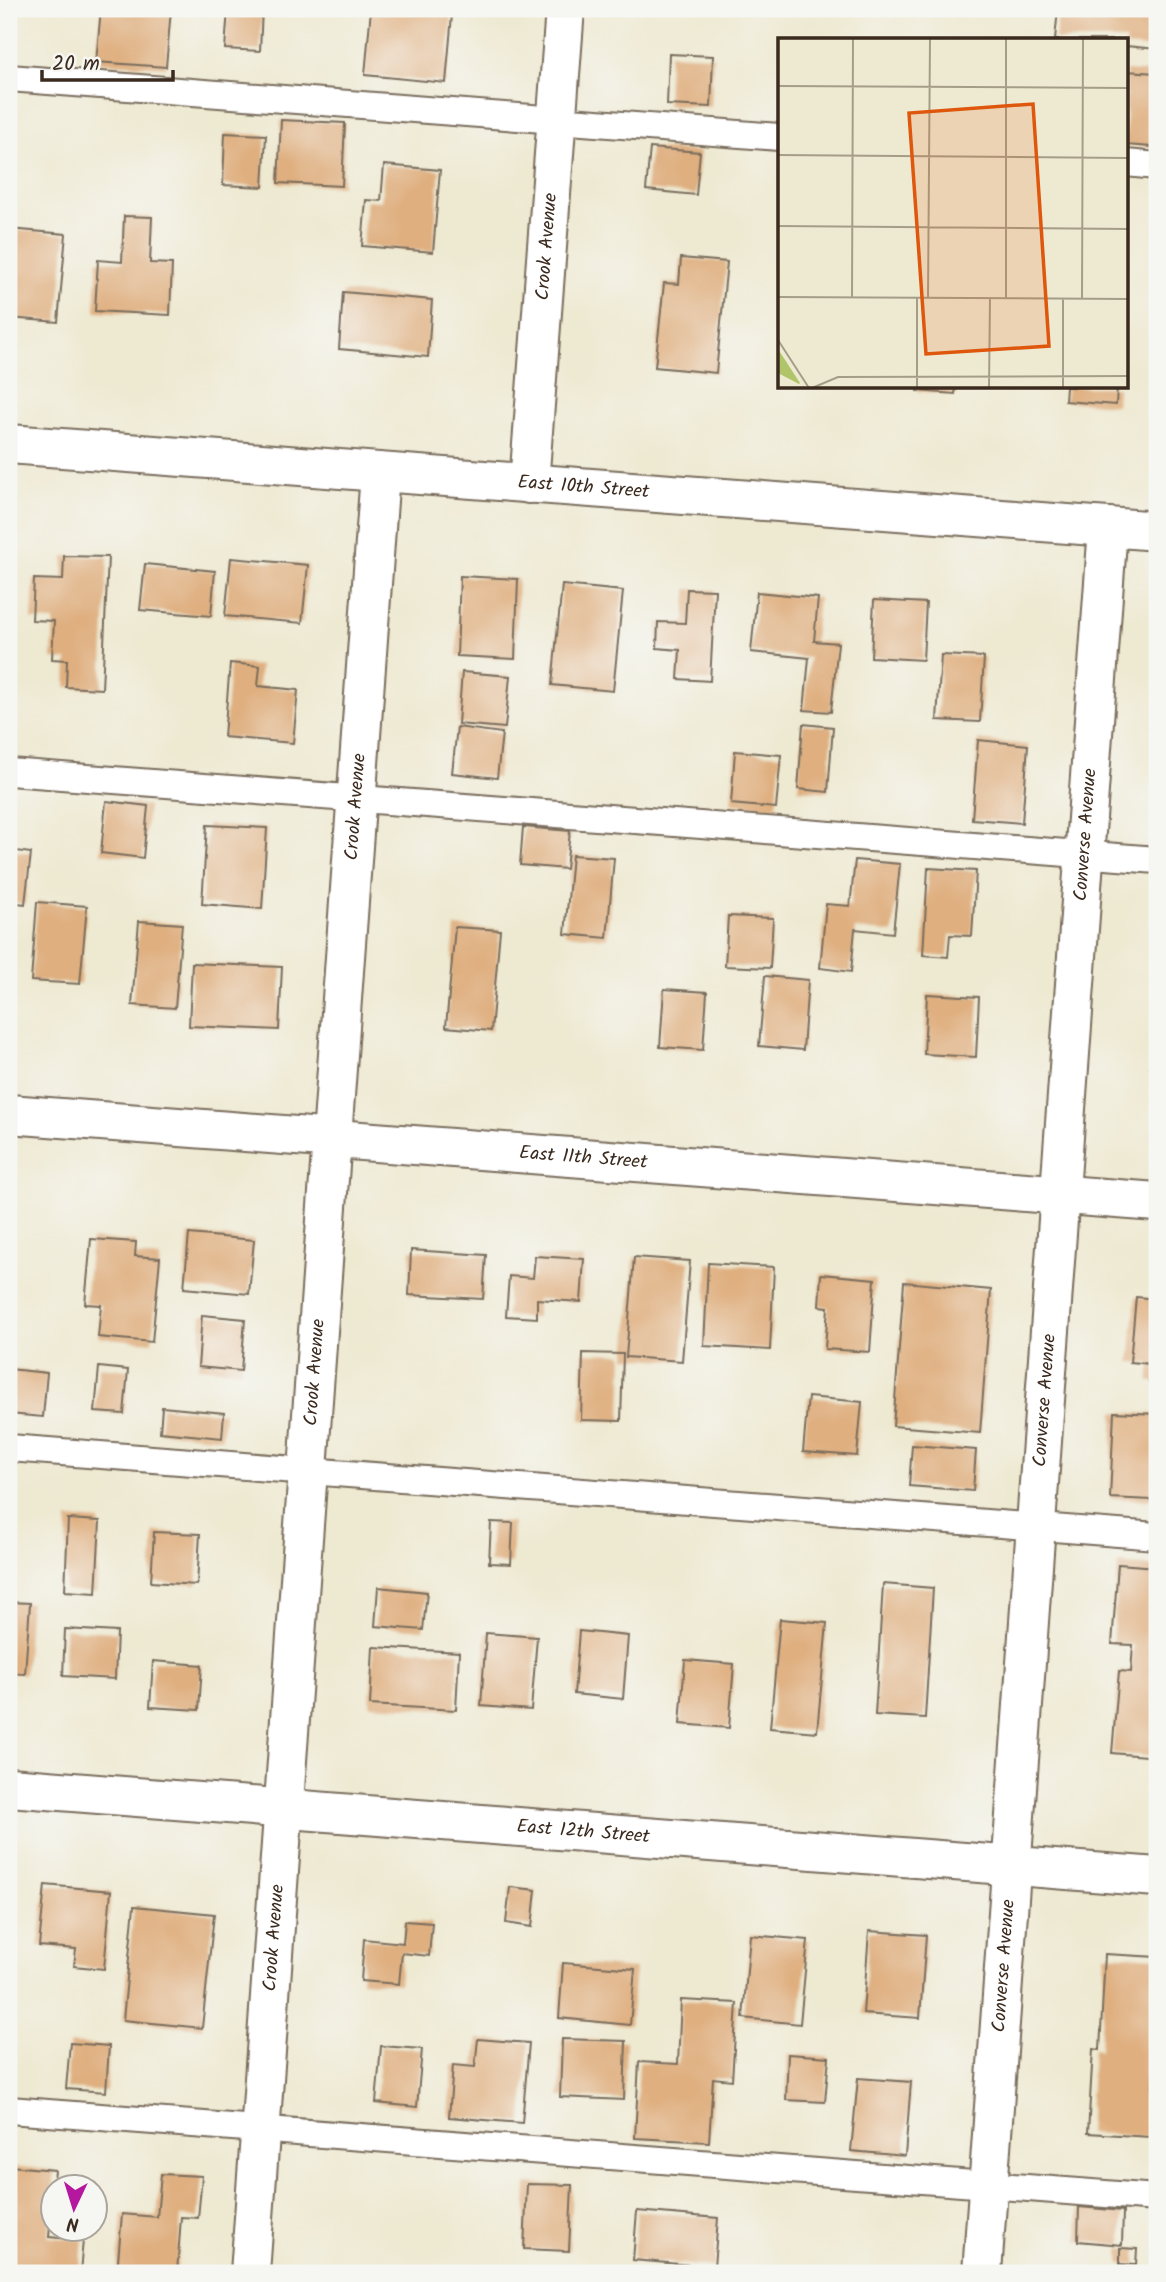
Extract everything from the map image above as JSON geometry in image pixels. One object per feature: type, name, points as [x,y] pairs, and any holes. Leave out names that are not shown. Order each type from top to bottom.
[{"type":"street","name":"Crook Avenue","points":[[529,484],[565,9]]},
{"type":"street","name":"East 10th Street","points":[[9,444],[1157,531]]},
{"type":"street","name":"Crook Avenue","points":[[250,2273],[380,473]]},
{"type":"street","name":"Converse Avenue","points":[[982,2273],[1108,527]]},
{"type":"street","name":"East 11th Street","points":[[9,1114],[1157,1202]]},
{"type":"street","name":"East 12th Street","points":[[9,1787],[1157,1877]]},
{"type":"lane","points":[[9,78],[778,137]]},
{"type":"lane","points":[[1128,163],[1157,166]]},
{"type":"lane","points":[[9,772],[1157,860]]},
{"type":"lane","points":[[9,1448],[1157,1536]]},
{"type":"lane","points":[[9,2110],[1157,2198]]},
{"type":"building","points":[[101,9],[171,9],[166,67],[96,62]]},
{"type":"building","points":[[228,9],[262,9],[260,51],[225,49]]},
{"type":"building","points":[[371,9],[452,15],[446,83],[365,75]]},
{"type":"building","points":[[805,9],[840,9],[839,14]]},
{"type":"building","points":[[1058,9],[1157,9],[1157,49],[1128,46],[1128,38],[1055,38]]},
{"type":"building","points":[[669,54],[713,56],[711,107],[667,105]]},
{"type":"building","points":[[1128,71],[1156,73],[1152,147],[1128,145]]},
{"type":"building","points":[[281,120],[345,123],[342,186],[278,183]]},
{"type":"building","points":[[225,133],[266,135],[263,187],[223,185]]},
{"type":"building","points":[[650,148],[700,152],[696,195],[646,190]]},
{"type":"building","points":[[384,165],[440,170],[433,252],[362,246],[366,200],[381,201]]},
{"type":"building","points":[[124,216],[152,217],[150,263],[172,264],[170,315],[95,311],[98,260],[122,262]]},
{"type":"building","points":[[9,229],[66,234],[58,322],[9,318]]},
{"type":"building","points":[[681,258],[727,262],[716,373],[655,367],[664,283],[679,284]]},
{"type":"building","points":[[343,292],[432,300],[428,357],[339,349]]},
{"type":"building","points":[[917,388],[956,388],[955,394],[917,391]]},
{"type":"building","points":[[1066,388],[1117,388],[1116,405],[1065,401]]},
{"type":"building","points":[[64,556],[108,557],[102,689],[66,687],[67,660],[52,659],[54,621],[32,620],[34,579],[63,580]]},
{"type":"building","points":[[231,558],[308,565],[302,623],[225,616]]},
{"type":"building","points":[[145,564],[215,571],[211,616],[140,610]]},
{"type":"building","points":[[460,576],[518,579],[515,659],[457,656]]},
{"type":"building","points":[[562,585],[623,591],[613,691],[552,685]]},
{"type":"building","points":[[687,589],[715,590],[710,681],[678,679],[680,650],[657,648],[658,622],[685,623]]},
{"type":"building","points":[[757,592],[818,598],[814,641],[838,643],[831,712],[804,710],[809,658],[751,652]]},
{"type":"building","points":[[874,600],[926,603],[923,660],[871,657]]},
{"type":"building","points":[[941,655],[984,657],[980,722],[937,720]]},
{"type":"building","points":[[230,663],[260,666],[258,686],[298,690],[293,743],[224,737]]},
{"type":"building","points":[[462,672],[510,676],[505,728],[458,724]]},
{"type":"building","points":[[803,724],[833,727],[828,792],[798,789]]},
{"type":"building","points":[[457,727],[502,733],[497,778],[452,773]]},
{"type":"building","points":[[978,740],[1028,745],[1022,823],[972,819]]},
{"type":"building","points":[[735,751],[781,755],[776,808],[731,804]]},
{"type":"building","points":[[106,801],[148,806],[143,858],[101,853]]},
{"type":"building","points":[[207,825],[267,828],[262,909],[202,904]]},
{"type":"building","points":[[523,827],[570,831],[566,869],[520,865]]},
{"type":"building","points":[[9,850],[31,853],[25,904],[9,902]]},
{"type":"building","points":[[572,855],[614,858],[607,938],[565,934]]},
{"type":"building","points":[[855,860],[900,864],[893,933],[855,929],[851,972],[820,968],[826,904],[850,906]]},
{"type":"building","points":[[928,868],[976,871],[972,936],[950,935],[948,957],[923,955]]},
{"type":"building","points":[[37,902],[87,906],[80,984],[31,981]]},
{"type":"building","points":[[728,916],[773,918],[770,968],[725,966]]},
{"type":"building","points":[[139,921],[182,924],[175,1008],[132,1005]]},
{"type":"building","points":[[455,927],[500,930],[491,1031],[446,1027]]},
{"type":"building","points":[[192,963],[282,967],[279,1030],[189,1026]]},
{"type":"building","points":[[765,976],[808,980],[803,1050],[759,1046]]},
{"type":"building","points":[[664,989],[707,992],[703,1050],[660,1047]]},
{"type":"building","points":[[927,994],[979,997],[976,1057],[924,1054]]},
{"type":"building","points":[[1155,1001],[1157,1068],[1150,1068]]},
{"type":"building","points":[[189,1234],[254,1240],[249,1294],[184,1288]]},
{"type":"building","points":[[91,1239],[136,1242],[135,1256],[160,1258],[152,1342],[98,1337],[101,1305],[85,1304]]},
{"type":"building","points":[[411,1250],[486,1255],[483,1299],[409,1295]]},
{"type":"building","points":[[535,1256],[584,1259],[581,1302],[537,1299],[537,1318],[506,1316],[509,1276],[533,1278]]},
{"type":"building","points":[[634,1257],[690,1261],[682,1361],[626,1357]]},
{"type":"building","points":[[708,1263],[774,1267],[770,1350],[704,1346]]},
{"type":"building","points":[[821,1274],[875,1279],[870,1352],[825,1349],[828,1307],[819,1306]]},
{"type":"building","points":[[904,1282],[991,1290],[980,1433],[893,1426]]},
{"type":"building","points":[[1136,1297],[1157,1299],[1157,1382],[1149,1382],[1151,1364],[1130,1362]]},
{"type":"building","points":[[202,1315],[245,1319],[241,1371],[198,1367]]},
{"type":"building","points":[[583,1353],[623,1354],[621,1421],[581,1420]]},
{"type":"building","points":[[99,1367],[128,1370],[124,1414],[95,1412]]},
{"type":"building","points":[[9,1369],[47,1373],[43,1417],[9,1414]]},
{"type":"building","points":[[808,1397],[862,1402],[857,1456],[803,1452]]},
{"type":"building","points":[[162,1407],[224,1413],[222,1438],[160,1432]]},
{"type":"building","points":[[1114,1412],[1157,1414],[1157,1472],[1154,1472],[1152,1500],[1110,1498]]},
{"type":"building","points":[[912,1445],[976,1450],[973,1491],[909,1486]]},
{"type":"building","points":[[68,1519],[100,1521],[96,1593],[65,1591]]},
{"type":"building","points":[[491,1522],[513,1523],[511,1564],[489,1563]]},
{"type":"building","points":[[154,1532],[200,1534],[197,1585],[151,1582]]},
{"type":"building","points":[[1118,1564],[1157,1567],[1157,1757],[1112,1753],[1119,1671],[1131,1672],[1133,1645],[1112,1644]]},
{"type":"building","points":[[883,1584],[933,1588],[925,1718],[875,1715]]},
{"type":"building","points":[[378,1587],[427,1592],[423,1630],[375,1626]]},
{"type":"building","points":[[9,1602],[30,1603],[25,1674],[9,1673]]},
{"type":"building","points":[[780,1619],[827,1623],[817,1732],[770,1728]]},
{"type":"building","points":[[65,1629],[117,1632],[115,1679],[63,1676]]},
{"type":"building","points":[[579,1631],[628,1636],[623,1699],[574,1694]]},
{"type":"building","points":[[486,1633],[537,1637],[531,1710],[481,1706]]},
{"type":"building","points":[[373,1647],[459,1652],[456,1710],[370,1705]]},
{"type":"building","points":[[685,1660],[734,1664],[729,1728],[680,1724]]},
{"type":"building","points":[[153,1661],[202,1665],[199,1710],[150,1707]]},
{"type":"building","points":[[45,1885],[111,1891],[104,1969],[74,1966],[76,1949],[39,1946]]},
{"type":"building","points":[[510,1887],[536,1890],[532,1927],[506,1923]]},
{"type":"building","points":[[134,1906],[214,1914],[202,2028],[123,2020]]},
{"type":"building","points":[[405,1921],[432,1923],[429,1956],[402,1953],[399,1984],[361,1981],[364,1939],[403,1943]]},
{"type":"building","points":[[869,1931],[926,1935],[920,2018],[863,2014]]},
{"type":"building","points":[[750,1935],[808,1940],[800,2024],[743,2018]]},
{"type":"building","points":[[1105,1954],[1157,1957],[1157,2012],[1150,2137],[1088,2133],[1093,2049],[1100,2050]]},
{"type":"building","points":[[563,1963],[635,1969],[630,2025],[559,2018]]},
{"type":"building","points":[[681,2000],[737,2003],[732,2080],[713,2078],[709,2142],[635,2138],[639,2062],[678,2064]]},
{"type":"building","points":[[478,2039],[529,2043],[522,2123],[449,2117],[453,2065],[475,2067]]},
{"type":"building","points":[[562,2039],[626,2041],[624,2100],[560,2097]]},
{"type":"building","points":[[70,2043],[109,2046],[106,2092],[66,2089]]},
{"type":"building","points":[[381,2046],[422,2049],[417,2107],[376,2103]]},
{"type":"building","points":[[788,2054],[829,2057],[825,2102],[786,2100]]},
{"type":"building","points":[[858,2078],[911,2082],[905,2156],[851,2151]]},
{"type":"building","points":[[9,2166],[55,2170],[55,2174],[38,2174],[38,2244],[83,2244],[80,2273],[9,2273]]},
{"type":"building","points":[[161,2174],[202,2176],[198,2218],[181,2217],[177,2273],[117,2273],[122,2214],[157,2217]]},
{"type":"building","points":[[527,2184],[572,2185],[569,2251],[524,2249]]},
{"type":"building","points":[[1079,2207],[1123,2211],[1122,2245],[1078,2241]]},
{"type":"building","points":[[637,2211],[718,2218],[714,2267],[633,2260]]},
{"type":"building","points":[[1120,2248],[1137,2249],[1136,2265],[1120,2264]]}]
